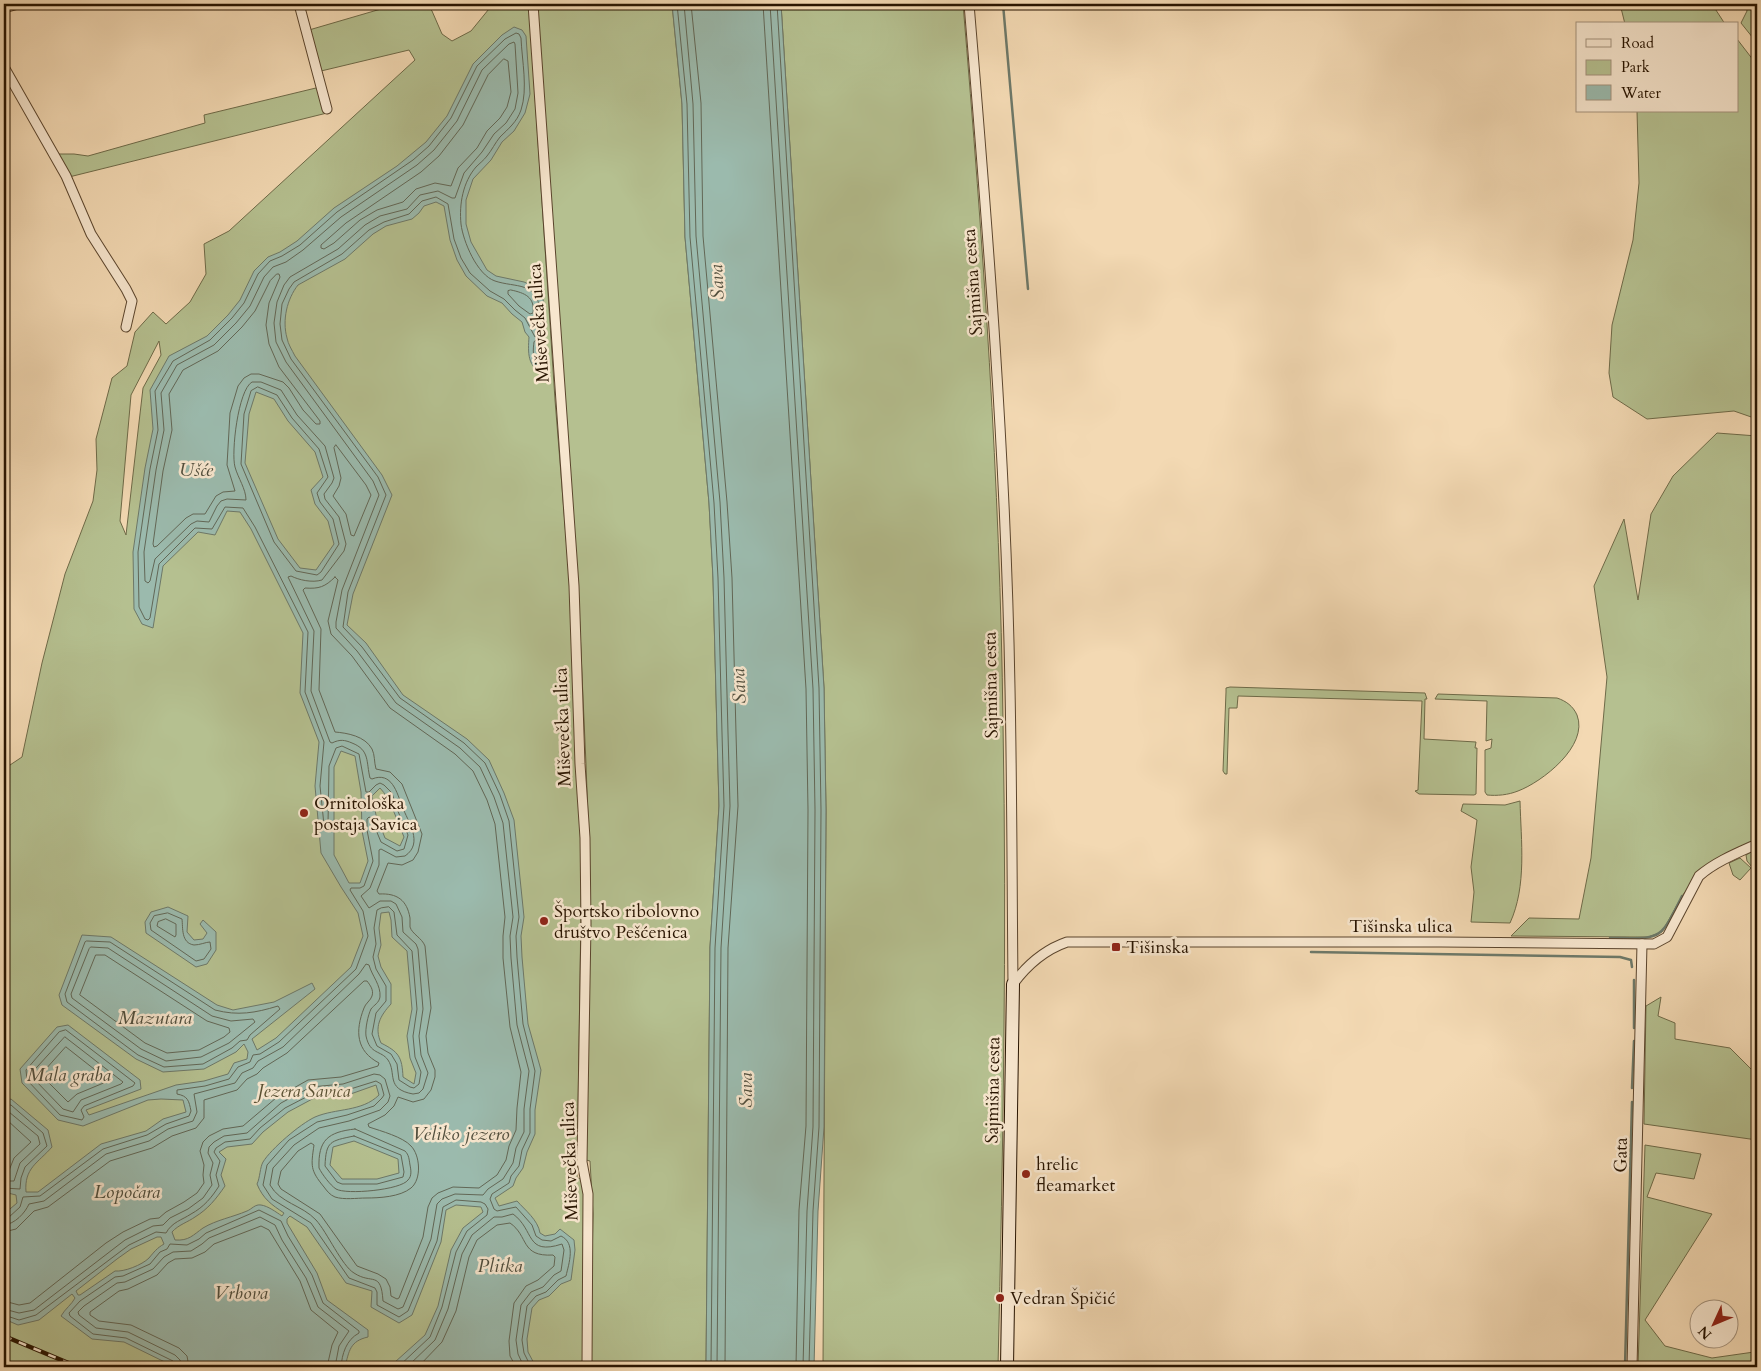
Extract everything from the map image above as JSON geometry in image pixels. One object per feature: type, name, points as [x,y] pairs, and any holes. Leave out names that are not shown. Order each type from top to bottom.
[{"type":"street","points":[[4,8],[18,4]]},
{"type":"street","points":[[299,4],[327,109]]},
{"type":"street","name":"Miševečka ulica","points":[[533,4],[574,586],[580,764],[585,838],[586,924],[582,1162],[587,1180],[588,1203],[587,1367]]},
{"type":"street","name":"Sajmišna cesta","points":[[969,4],[984,180],[996,368],[1010,688],[1013,984],[1007,1367]]},
{"type":"street","points":[[4,67],[66,176],[92,234],[132,301],[126,327]]},
{"type":"street","name":"Tišinska ulica","points":[[1013,984],[1022,971],[1042,954],[1053,946],[1066,942],[1654,944],[1667,937],[1699,876],[1706,870],[1757,844]]},
{"type":"street","name":"Gata","points":[[1632,1367],[1642,944]]},
{"type":"green space","name":"Jezera Savica","points":[[398,4],[427,4],[442,34],[452,41],[471,31],[493,4],[529,4],[555,400],[570,586],[582,844],[577,1178],[583,1179],[585,1212],[583,1367],[4,1367],[4,769],[22,757],[42,663],[65,574],[93,501],[97,470],[96,439],[112,378],[127,366],[135,332],[153,312],[166,324],[190,302],[206,274],[204,244],[229,231],[415,60],[409,50],[321,71],[309,30]],"holes":[[[159,341],[161,355],[143,388],[126,535],[120,521],[131,395]]]},
{"type":"green space","points":[[535,4],[672,4],[682,104],[685,237],[709,503],[713,578],[719,806],[710,947],[706,1367],[590,1367],[593,1214],[590,1161],[586,1160],[589,845],[586,764],[578,586]]},
{"type":"green space","points":[[781,4],[963,4],[989,363],[1001,633],[1004,964],[998,1367],[823,1367],[826,810],[824,688]]},
{"type":"green space","points":[[1620,4],[1712,4],[1724,22],[1624,22]]},
{"type":"green space","points":[[1746,4],[1757,4],[1757,43],[1741,23],[1747,11]]},
{"type":"green space","points":[[1738,40],[1757,65],[1757,419],[1734,411],[1647,419],[1613,397],[1609,373],[1612,325],[1633,240],[1639,183],[1637,112],[1738,112]]},
{"type":"green space","points":[[320,87],[327,113],[69,177],[55,154],[88,156],[205,123],[204,115]]},
{"type":"green space","points":[[1717,433],[1757,436],[1757,842],[1703,869],[1682,896],[1662,932],[1648,937],[1511,936],[1529,918],[1579,919],[1591,858],[1607,677],[1594,586],[1624,519],[1638,600],[1651,514],[1673,476]]},
{"type":"green space","points":[[1226,688],[1425,693],[1427,699],[1425,699],[1424,739],[1476,742],[1476,794],[1419,794],[1415,791],[1418,790],[1422,701],[1238,696],[1237,708],[1229,708],[1227,774],[1225,774],[1223,771]]},
{"type":"green space","points":[[1438,694],[1557,698],[1569,704],[1577,715],[1579,727],[1576,739],[1561,761],[1539,780],[1514,792],[1502,795],[1487,795],[1485,792],[1485,750],[1491,748],[1492,739],[1486,741],[1487,701],[1435,699]]},
{"type":"green space","points":[[1520,801],[1521,879],[1519,894],[1510,923],[1471,922],[1474,892],[1471,867],[1477,820],[1461,811],[1463,804],[1505,805]]},
{"type":"green space","points":[[1757,849],[1757,861],[1752,867],[1747,861],[1746,855]]},
{"type":"green space","points":[[1740,858],[1751,868],[1740,880],[1733,875],[1729,863]]},
{"type":"green space","points":[[1661,997],[1658,1016],[1675,1023],[1675,1039],[1730,1048],[1754,1072],[1757,1082],[1757,1140],[1644,1124],[1646,1006]]},
{"type":"green space","points":[[1645,1145],[1701,1154],[1694,1179],[1656,1173],[1647,1197],[1712,1214],[1645,1320],[1665,1346],[1712,1358],[1754,1352],[1757,1355],[1757,1367],[1638,1367]]},
{"type":"water","name":"Sava","points":[[672,4],[781,4],[824,688],[826,810],[824,1127],[818,1211],[814,1367],[706,1367],[710,947],[719,806],[713,578],[709,503],[685,237],[682,104]]},
{"type":"water","points":[[514,27],[522,30],[526,36],[530,94],[525,113],[514,131],[502,142],[491,160],[473,179],[466,200],[466,224],[471,242],[487,270],[496,276],[534,286],[541,293],[546,325],[544,339],[547,364],[544,373],[534,367],[530,359],[529,337],[525,332],[522,322],[502,303],[487,296],[466,276],[457,260],[450,240],[444,206],[436,202],[424,206],[412,219],[386,226],[373,234],[345,259],[298,285],[288,303],[285,324],[290,347],[295,356],[382,475],[392,495],[353,594],[347,625],[366,643],[403,695],[467,739],[489,760],[514,820],[524,917],[521,936],[528,1024],[541,1070],[535,1110],[535,1134],[527,1152],[523,1168],[513,1186],[495,1198],[499,1206],[517,1201],[534,1220],[540,1233],[545,1236],[555,1234],[560,1229],[574,1240],[575,1250],[571,1280],[561,1284],[549,1296],[539,1300],[532,1308],[527,1339],[528,1352],[536,1367],[393,1367],[395,1362],[425,1335],[438,1306],[451,1250],[463,1228],[483,1212],[481,1207],[456,1205],[446,1210],[441,1242],[412,1315],[399,1323],[371,1307],[372,1291],[346,1283],[307,1227],[290,1216],[287,1219],[287,1223],[317,1273],[327,1300],[368,1330],[368,1337],[357,1341],[351,1348],[345,1367],[175,1367],[124,1342],[92,1339],[61,1316],[75,1298],[72,1294],[39,1320],[18,1325],[4,1319],[4,1214],[17,1203],[16,1195],[4,1192],[4,1101],[11,1099],[48,1130],[52,1147],[30,1171],[27,1177],[26,1192],[38,1192],[101,1144],[146,1131],[163,1119],[186,1112],[183,1100],[161,1099],[148,1100],[83,1126],[58,1120],[22,1083],[20,1069],[57,1027],[68,1025],[140,1080],[141,1089],[86,1110],[89,1115],[176,1085],[204,1081],[228,1074],[234,1063],[247,1059],[248,1052],[244,1044],[236,1052],[204,1069],[163,1072],[136,1059],[62,1005],[59,995],[82,935],[111,937],[217,1005],[233,1010],[274,1002],[312,983],[315,989],[252,1039],[257,1050],[276,1038],[351,967],[363,936],[358,913],[321,853],[315,786],[319,742],[300,693],[303,633],[251,529],[240,512],[227,511],[215,535],[198,532],[163,566],[153,628],[142,624],[134,609],[133,552],[145,468],[153,429],[150,390],[169,356],[207,336],[228,315],[240,300],[254,271],[268,257],[297,241],[334,208],[397,166],[426,142],[447,116],[473,64],[502,35]],"holes":[[[256,392],[274,399],[288,421],[315,452],[323,477],[311,490],[315,504],[328,521],[334,544],[316,570],[300,568],[278,539],[245,463],[249,414]],[[341,751],[355,756],[361,792],[362,831],[368,861],[360,883],[349,883],[334,855],[334,767]],[[380,788],[390,804],[404,837],[400,846],[385,838],[376,815],[372,796]],[[389,912],[392,937],[407,951],[412,1009],[407,1036],[410,1058],[416,1073],[414,1084],[403,1077],[402,1065],[396,1052],[381,1043],[379,1037],[379,1022],[391,1004],[391,984],[381,967],[378,956],[381,945],[379,928],[381,913]],[[376,1085],[379,1095],[357,1107],[323,1114],[309,1120],[272,1150],[262,1164],[257,1184],[265,1198],[284,1213],[282,1216],[272,1209],[257,1205],[247,1211],[208,1225],[187,1238],[175,1240],[172,1232],[204,1211],[225,1186],[221,1175],[226,1159],[219,1152],[227,1147],[252,1144],[263,1132],[288,1112],[316,1097],[345,1096]],[[354,1141],[398,1159],[399,1173],[377,1179],[342,1179],[330,1165],[333,1147]],[[157,1237],[161,1237],[164,1244],[142,1263],[128,1269],[115,1271],[78,1295],[76,1291],[131,1249]]]},
{"type":"water","points":[[168,907],[188,916],[187,932],[194,940],[203,939],[207,933],[200,924],[203,920],[216,932],[216,950],[207,964],[196,967],[146,933],[145,922],[151,912]]},
{"type":"waterway","points":[[1003,4],[1028,289]]},
{"type":"waterway","points":[[1610,938],[1640,938],[1656,935],[1663,930],[1682,896]]},
{"type":"waterway","points":[[1311,952],[1620,957],[1631,960],[1632,967]]},
{"type":"waterway","points":[[1634,980],[1634,1028]]},
{"type":"waterway","points":[[1632,1088],[1634,1041]]},
{"type":"waterway","points":[[1625,1367],[1632,1102]]},
{"type":"railway","points":[[4,1336],[78,1367]]},
{"type":"place","name":"Ornitološka postaja Savica","points":[[304,813]]},
{"type":"place","name":"Športsko ribolovno društvo Pešćenica","points":[[544,921]]},
{"type":"place","name":"Tišinska","points":[[1116,947]]},
{"type":"place","name":"hrelic fleamarket","points":[[1026,1174]]},
{"type":"place","name":"Vedran Špičić","points":[[1000,1298]]},
{"type":"water label","name":"Ušće","points":[[196,470]]},
{"type":"water label","name":"Mazutara","points":[[155,1018]]},
{"type":"water label","name":"Mala graba","points":[[69,1075]]},
{"type":"water label","name":"Veliko jezero","points":[[461,1134]]},
{"type":"water label","name":"Lopočara","points":[[127,1192]]},
{"type":"water label","name":"Plitka","points":[[500,1266]]},
{"type":"water label","name":"Vrbova","points":[[241,1293]]}]
